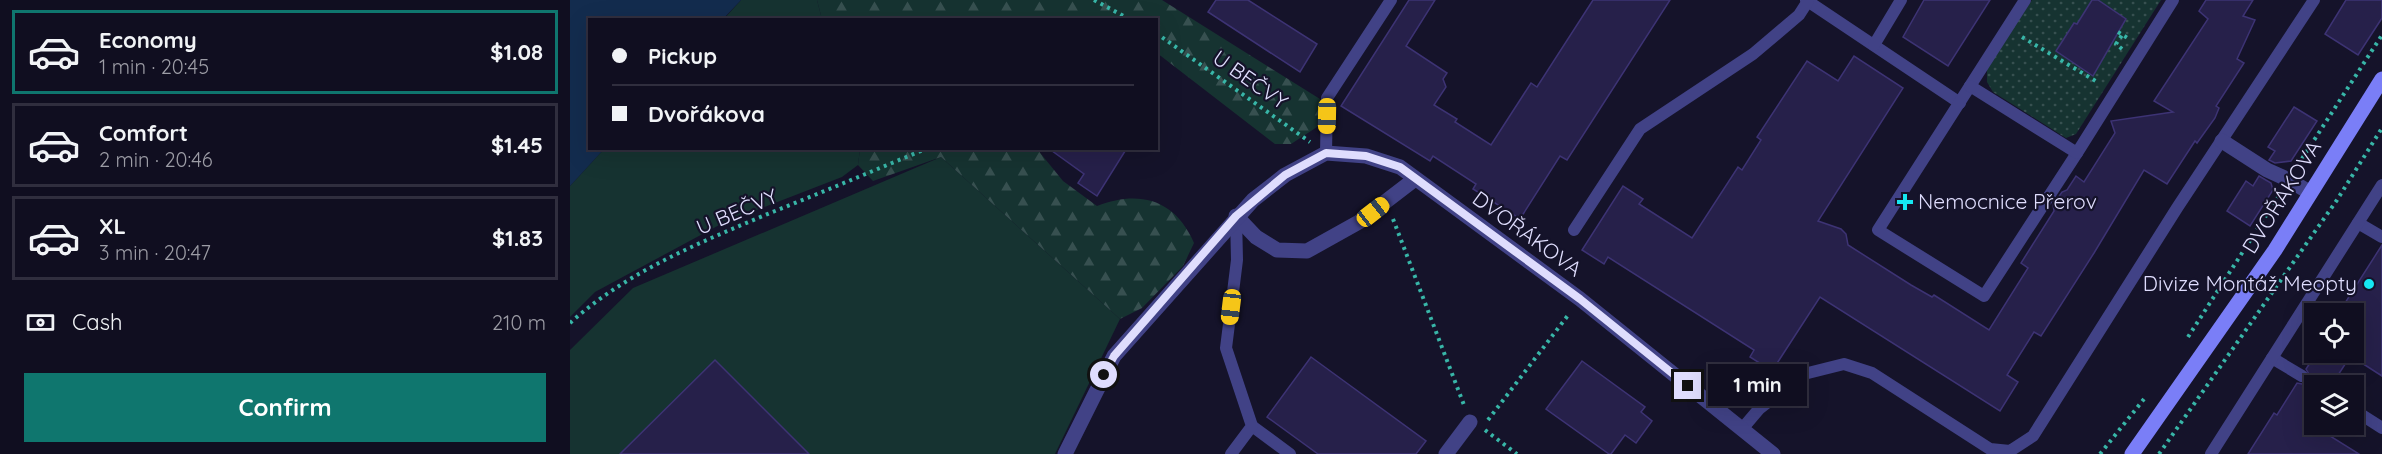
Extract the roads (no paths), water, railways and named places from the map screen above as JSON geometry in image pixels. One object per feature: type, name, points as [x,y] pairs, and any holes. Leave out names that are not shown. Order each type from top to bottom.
[{"type":"main road","name":"DVOŘÁKOVA","points":[[2132,454],[2275,250],[2309,192],[2382,79]]},
{"type":"street","points":[[2222,141],[2267,170],[2309,192]]},
{"type":"street","name":"DVOŘÁKOVA","points":[[1326,153],[1366,156],[1400,167],[1580,299],[1742,429],[1767,452]]},
{"type":"street","points":[[1065,454],[1114,356],[1236,216],[1285,175],[1326,153]]},
{"type":"street","points":[[1236,216],[1256,237],[1277,250],[1307,251],[1359,222],[1415,179]]},
{"type":"street","points":[[1446,454],[1470,422]]},
{"type":"lane","points":[[1326,153],[1327,98],[1391,0]]},
{"type":"lane","points":[[1874,45],[1901,0]]},
{"type":"lane","points":[[2025,0],[1878,230],[1984,296],[2173,0]]},
{"type":"lane","points":[[1742,429],[1759,409],[1804,374],[1844,364],[1872,373],[1990,449],[2010,451],[2032,436],[2177,208],[2314,0]]},
{"type":"lane","points":[[1574,230],[1640,129],[1753,54],[1799,15],[1807,1],[1960,102]]},
{"type":"lane","points":[[1970,86],[2077,153]]},
{"type":"lane","points":[[2211,454],[2382,185]]},
{"type":"lane","points":[[1236,216],[1237,260],[1226,348],[1252,426],[1290,454]]},
{"type":"lane","points":[[2358,223],[2382,237]]},
{"type":"lane","points":[[2272,358],[2302,376]]},
{"type":"lane","points":[[2364,416],[2382,428]]},
{"type":"lane","points":[[1231,454],[1252,426]]},
{"type":"water","points":[[570,0],[741,0],[724,18],[588,18],[588,150],[603,150],[570,186]]},
{"type":"place","name":"Nemocnice Přerov","points":[[1905,202]]},
{"type":"place","name":"Divize Montáž Meopty","points":[[2369,284]]}]
